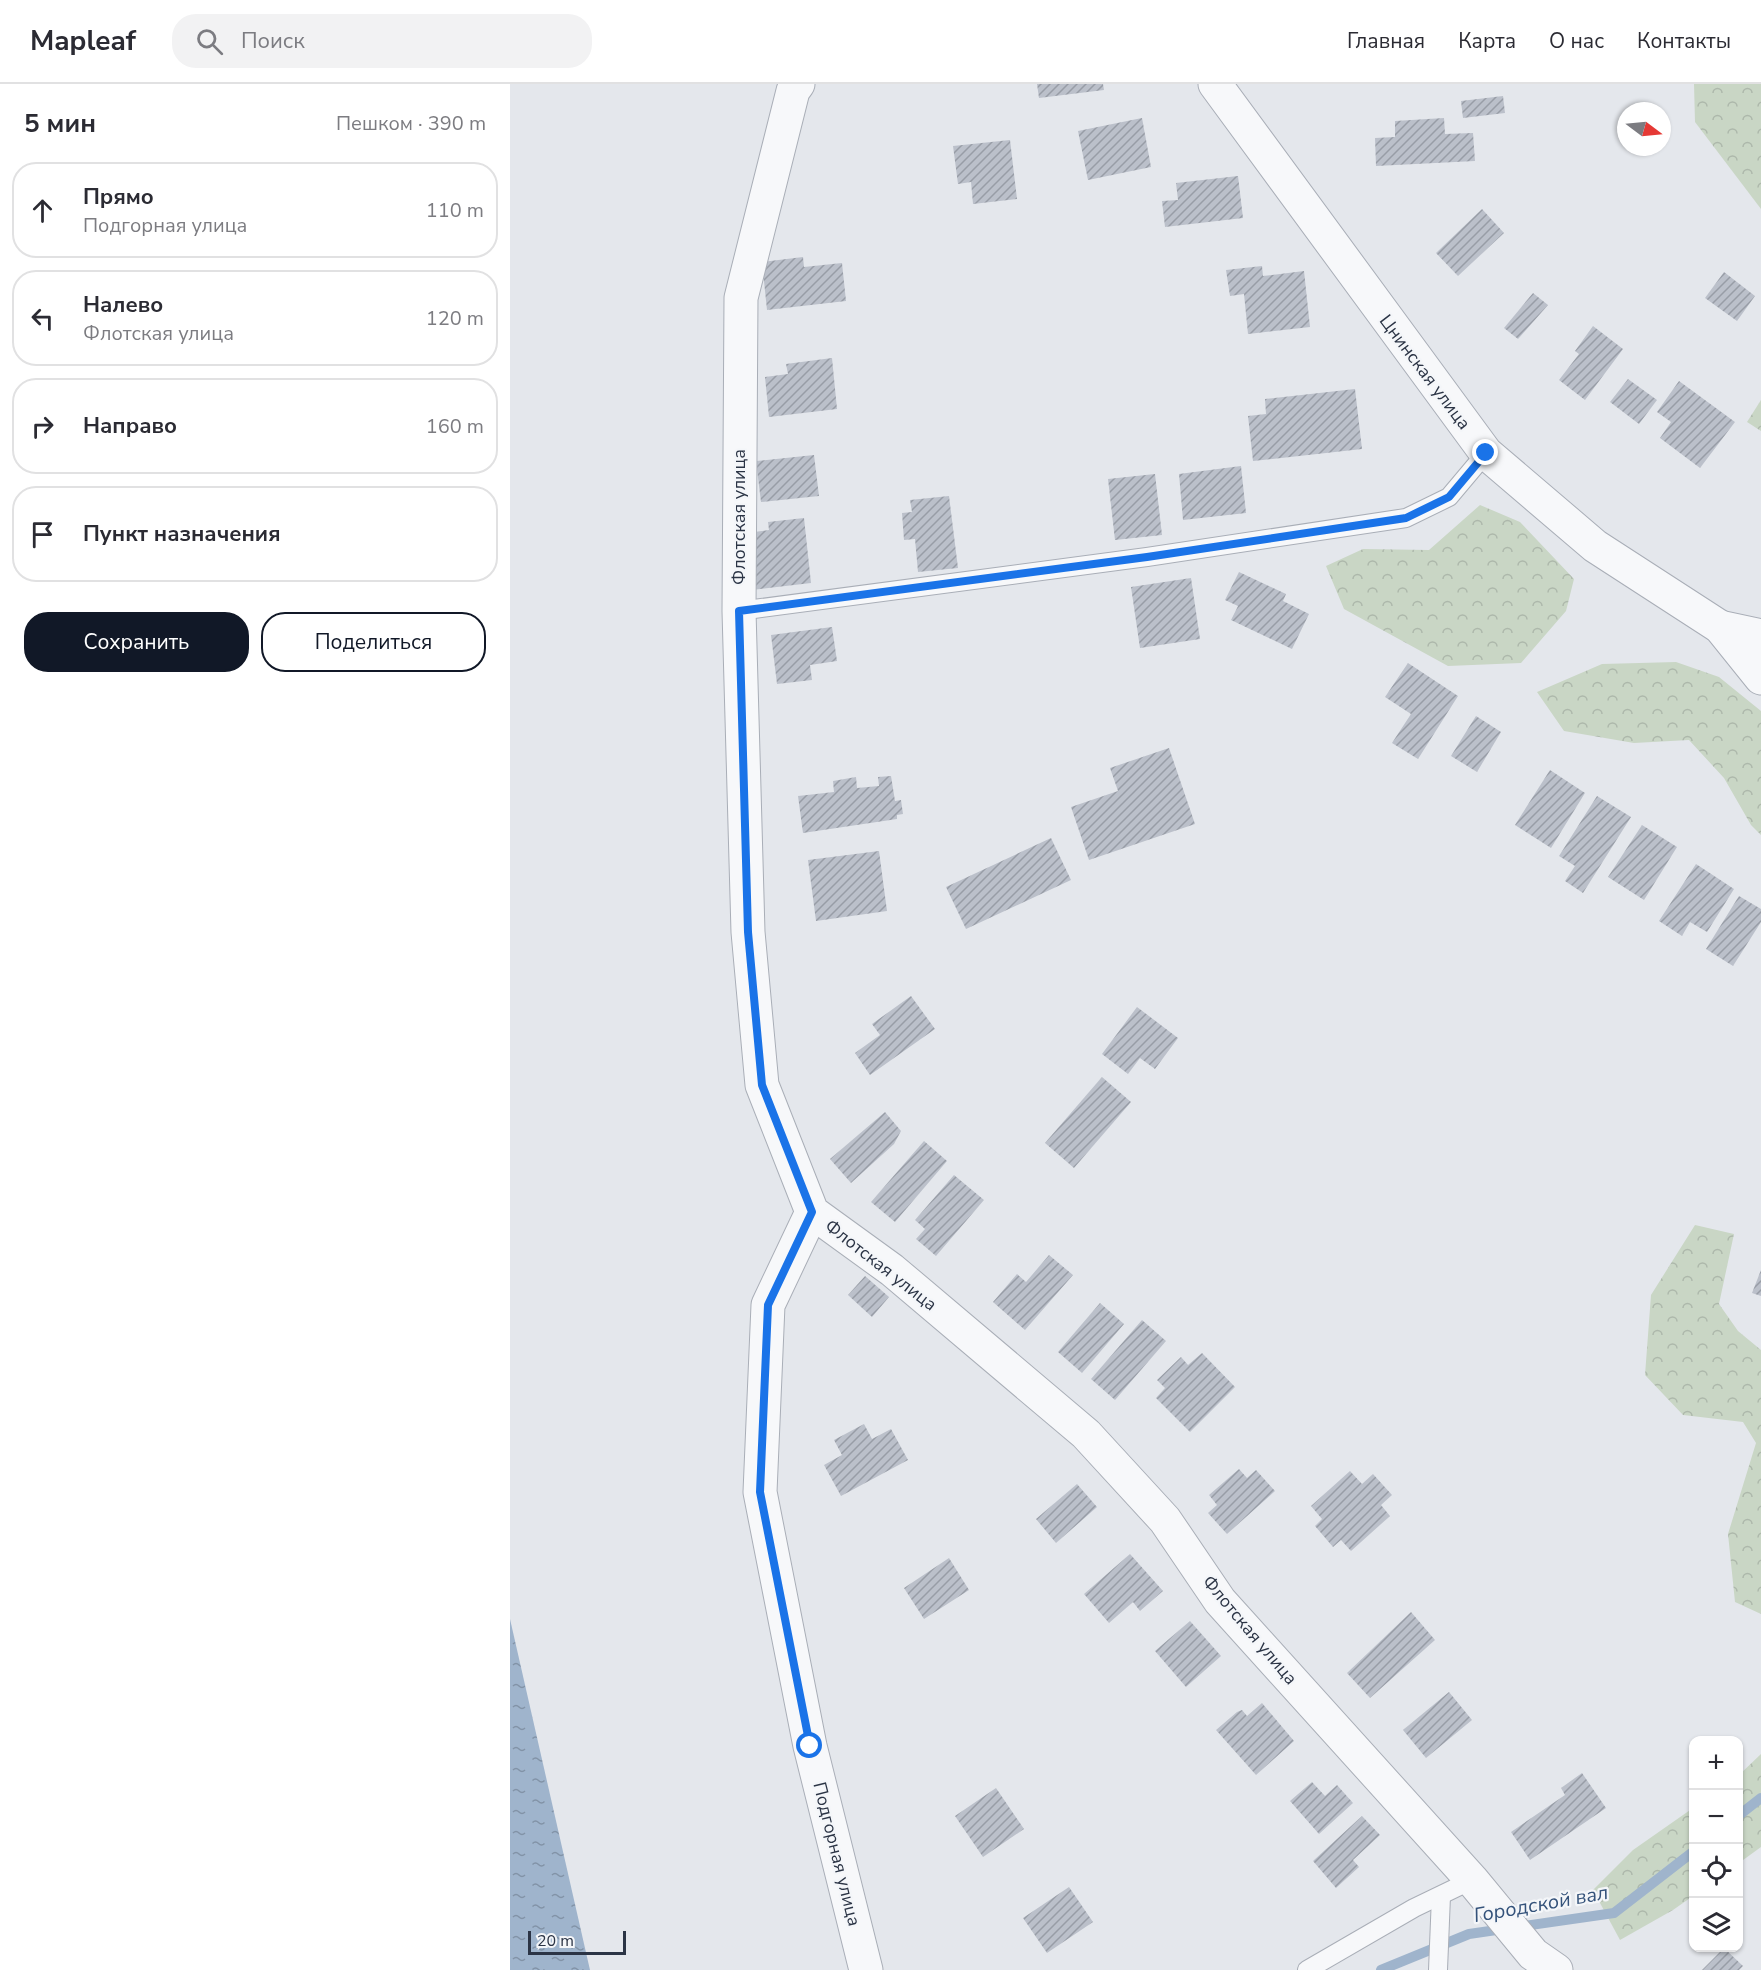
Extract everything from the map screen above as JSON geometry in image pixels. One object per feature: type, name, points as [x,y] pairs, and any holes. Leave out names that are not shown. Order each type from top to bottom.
[{"type":"street","name":"Флотская улица","points":[[798,84],[793,91],[741,298],[739,611],[748,932],[762,1085],[812,1212],[892,1269],[1086,1434],[1165,1520],[1220,1601],[1472,1880],[1526,1947],[1556,1970]]},
{"type":"street","name":"Цнинская улица","points":[[1215,84],[1486,453],[1595,546],[1720,627],[1761,678]]},
{"type":"street","name":"Цнинская улица","points":[[1720,627],[1761,636]]},
{"type":"street","name":"Подгорная улица","points":[[812,1212],[768,1305],[760,1492],[810,1746],[866,1970]]},
{"type":"lane","points":[[739,611],[1135,559],[1406,518],[1449,497],[1486,453]]},
{"type":"lane","points":[[1307,1970],[1441,1905],[1472,1880]]},
{"type":"lane","points":[[1438,1970],[1441,1905]]},
{"type":"green space","points":[[1694,84],[1761,84],[1761,209],[1695,122]]},
{"type":"green space","points":[[1761,400],[1761,431],[1747,422]]},
{"type":"green space","points":[[1480,505],[1520,522],[1574,579],[1566,611],[1521,663],[1448,666],[1344,609],[1326,566],[1363,549],[1429,550]]},
{"type":"green space","points":[[1676,662],[1719,677],[1761,711],[1761,835],[1751,825],[1724,778],[1689,740],[1634,743],[1564,731],[1537,692],[1602,664]]},
{"type":"green space","points":[[1695,1225],[1734,1234],[1719,1304],[1738,1331],[1761,1350],[1761,1614],[1735,1602],[1728,1534],[1756,1443],[1743,1422],[1683,1415],[1645,1375],[1651,1295]]},
{"type":"green space","points":[[1761,1754],[1761,1847],[1743,1860],[1743,1790],[1743,1771]]},
{"type":"green space","points":[[1689,1811],[1689,1899],[1620,1940],[1593,1890],[1633,1850]]},
{"type":"water","points":[[510,1619],[590,1970],[510,1970]]},
{"type":"building","points":[[1037,84],[1103,84],[1104,90],[1039,98]]},
{"type":"building","points":[[1503,96],[1505,113],[1463,118],[1461,101]]},
{"type":"building","points":[[1142,118],[1151,167],[1088,180],[1078,131]]},
{"type":"building","points":[[1444,118],[1445,134],[1473,133],[1475,161],[1376,166],[1375,138],[1395,137],[1395,121]]},
{"type":"building","points":[[1010,140],[1017,199],[973,204],[971,182],[958,184],[953,146]]},
{"type":"building","points":[[1238,176],[1243,218],[1165,227],[1162,201],[1178,200],[1176,183]]},
{"type":"building","points":[[1482,209],[1504,233],[1458,276],[1436,253]]},
{"type":"building","points":[[803,257],[804,267],[842,263],[846,301],[767,310],[762,262]]},
{"type":"building","points":[[1262,266],[1263,276],[1304,271],[1310,327],[1248,334],[1244,294],[1230,296],[1226,270]]},
{"type":"building","points":[[1724,272],[1755,296],[1737,321],[1705,298]]},
{"type":"building","points":[[1533,293],[1548,305],[1518,339],[1504,328]]},
{"type":"building","points":[[1593,326],[1623,349],[1585,400],[1559,380],[1579,354],[1575,351]]},
{"type":"building","points":[[832,358],[837,409],[769,417],[765,377],[788,374],[786,364]]},
{"type":"building","points":[[1628,379],[1657,400],[1639,424],[1610,402]]},
{"type":"building","points":[[1679,381],[1735,422],[1700,468],[1660,438],[1671,422],[1657,412]]},
{"type":"building","points":[[1355,389],[1362,449],[1253,461],[1248,416],[1266,414],[1265,399]]},
{"type":"building","points":[[814,455],[819,496],[761,502],[756,461]]},
{"type":"building","points":[[1241,466],[1246,513],[1183,520],[1179,474]]},
{"type":"building","points":[[1155,474],[1162,535],[1115,540],[1108,479]]},
{"type":"building","points":[[949,496],[958,568],[918,572],[915,539],[904,540],[902,513],[912,512],[910,500]]},
{"type":"building","points":[[804,518],[811,583],[752,590],[746,533],[769,530],[768,522]]},
{"type":"building","points":[[1239,572],[1286,594],[1283,601],[1309,614],[1292,649],[1231,620],[1238,606],[1225,600]]},
{"type":"building","points":[[1191,578],[1200,639],[1140,648],[1131,587]]},
{"type":"building","points":[[832,627],[837,661],[810,665],[812,680],[777,684],[771,635]]},
{"type":"building","points":[[1408,663],[1458,696],[1418,759],[1392,743],[1411,714],[1385,697]]},
{"type":"building","points":[[1476,716],[1501,732],[1477,772],[1451,756]]},
{"type":"building","points":[[1169,748],[1195,824],[1089,860],[1071,807],[1118,791],[1110,768]]},
{"type":"building","points":[[1550,770],[1585,793],[1551,848],[1515,825]]},
{"type":"building","points":[[891,776],[895,801],[901,800],[903,814],[897,815],[897,819],[803,833],[798,796],[834,792],[833,781],[856,777],[857,788],[879,786],[878,777]]},
{"type":"building","points":[[1597,796],[1631,817],[1583,893],[1565,881],[1575,866],[1559,856]]},
{"type":"building","points":[[1642,825],[1677,847],[1644,900],[1608,877]]},
{"type":"building","points":[[1051,838],[1071,880],[966,929],[946,887]]},
{"type":"building","points":[[879,851],[887,911],[816,921],[808,860]]},
{"type":"building","points":[[1696,864],[1734,889],[1707,932],[1690,922],[1682,936],[1659,921]]},
{"type":"building","points":[[1739,896],[1761,909],[1761,922],[1733,966],[1706,949]]},
{"type":"building","points":[[911,996],[935,1029],[870,1075],[855,1053],[880,1035],[872,1024]]},
{"type":"building","points":[[1137,1007],[1178,1038],[1155,1069],[1140,1058],[1128,1074],[1102,1054]]},
{"type":"building","points":[[1102,1077],[1131,1102],[1074,1168],[1045,1143]]},
{"type":"building","points":[[885,1112],[901,1131],[894,1144],[851,1183],[830,1159]]},
{"type":"building","points":[[924,1141],[947,1161],[895,1222],[871,1202]]},
{"type":"building","points":[[954,1175],[984,1200],[936,1256],[916,1239],[925,1229],[915,1220]]},
{"type":"building","points":[[1049,1255],[1073,1275],[1025,1330],[993,1302],[1017,1274],[1026,1282]]},
{"type":"building","points":[[1761,1270],[1761,1296],[1752,1293]]},
{"type":"building","points":[[865,1276],[889,1297],[872,1317],[848,1295]]},
{"type":"building","points":[[1100,1303],[1124,1324],[1082,1373],[1058,1352]]},
{"type":"building","points":[[1142,1320],[1166,1341],[1115,1400],[1091,1379]]},
{"type":"building","points":[[1202,1353],[1235,1387],[1190,1432],[1156,1398],[1165,1388],[1157,1380],[1181,1357],[1188,1365]]},
{"type":"building","points":[[864,1424],[872,1439],[891,1429],[908,1460],[841,1496],[824,1465],[842,1455],[834,1440]]},
{"type":"building","points":[[1239,1469],[1247,1478],[1256,1470],[1275,1491],[1227,1534],[1208,1513],[1217,1505],[1209,1495]]},
{"type":"building","points":[[1350,1471],[1362,1484],[1373,1474],[1392,1495],[1381,1505],[1390,1516],[1351,1551],[1341,1540],[1333,1547],[1315,1526],[1322,1519],[1311,1506]]},
{"type":"building","points":[[1077,1484],[1097,1507],[1056,1543],[1036,1519]]},
{"type":"building","points":[[1130,1554],[1163,1591],[1140,1611],[1133,1602],[1109,1623],[1084,1594]]},
{"type":"building","points":[[949,1558],[969,1590],[924,1619],[904,1588]]},
{"type":"building","points":[[1411,1612],[1435,1640],[1370,1698],[1347,1673]]},
{"type":"building","points":[[1190,1621],[1221,1656],[1186,1687],[1155,1651]]},
{"type":"building","points":[[1449,1692],[1472,1720],[1426,1758],[1403,1730]]},
{"type":"building","points":[[1262,1703],[1294,1741],[1256,1775],[1216,1730],[1237,1712],[1242,1710],[1247,1716]]},
{"type":"building","points":[[1582,1773],[1606,1808],[1530,1860],[1511,1832],[1565,1795],[1561,1788]]},
{"type":"building","points":[[1312,1782],[1325,1796],[1337,1785],[1353,1803],[1319,1834],[1290,1801]]},
{"type":"building","points":[[996,1788],[1024,1829],[983,1857],[955,1816]]},
{"type":"building","points":[[1362,1816],[1380,1835],[1353,1860],[1359,1867],[1336,1888],[1313,1861]]},
{"type":"building","points":[[1069,1887],[1093,1922],[1047,1953],[1023,1918]]},
{"type":"building","points":[[1720,1952],[1728,1952],[1743,1966],[1739,1970],[1702,1970]]},
{"type":"waterway","name":"Городской вал","points":[[1743,1812],[1761,1798]]},
{"type":"waterway","name":"Городской вал","points":[[1381,1970],[1469,1934],[1614,1913],[1689,1855]]},
{"type":"route","points":[[810,1746],[760,1492],[768,1305],[812,1212],[762,1085],[748,932],[739,611],[1147,557],[1406,518],[1449,497],[1486,453]]}]
